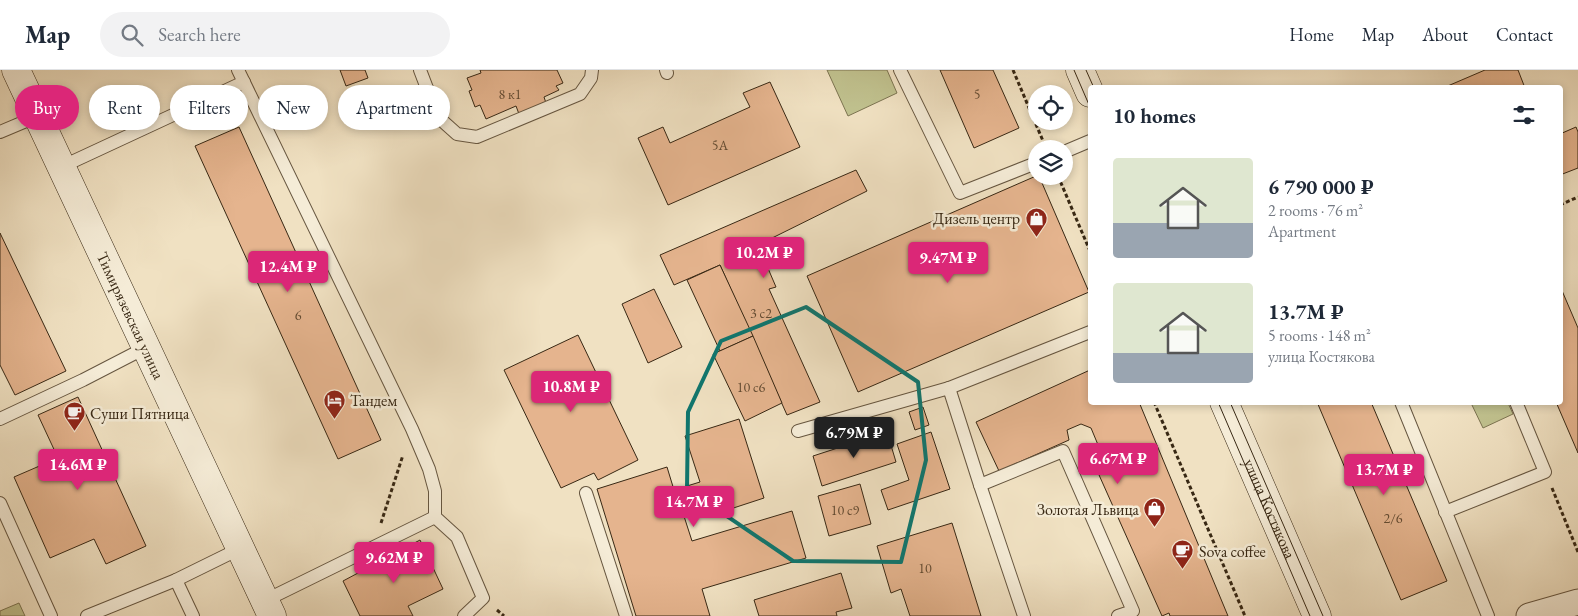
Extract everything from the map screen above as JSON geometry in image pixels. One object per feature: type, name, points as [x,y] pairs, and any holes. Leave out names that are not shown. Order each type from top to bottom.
[{"type":"main road","name":"Тимирязевская улица","points":[[16,70],[23,85]]},
{"type":"main road","points":[[1080,70],[1088,88]]},
{"type":"main road","name":"Тимирязевская улица","points":[[44,130],[268,609]]},
{"type":"main road","name":"улица Костякова","points":[[1225,405],[1317,616]]},
{"type":"street","points":[[1529,616],[1578,602]]},
{"type":"lane","points":[[238,70],[412,429],[429,468],[435,491],[434,516],[457,537],[483,598],[464,616]]},
{"type":"lane","points":[[420,70],[438,117],[456,134],[477,137],[580,94],[591,78],[592,70]]},
{"type":"lane","points":[[900,70],[960,193],[1028,166]]},
{"type":"lane","points":[[61,167],[244,82]]},
{"type":"lane","points":[[0,132],[15,126]]},
{"type":"lane","points":[[1073,148],[1088,142]]},
{"type":"lane","points":[[798,431],[949,388],[1088,333]]},
{"type":"lane","points":[[0,419],[145,348]]},
{"type":"lane","points":[[949,388],[1024,616]]},
{"type":"lane","points":[[1402,405],[1488,616]]},
{"type":"lane","points":[[1445,512],[1545,472],[1517,405]]},
{"type":"lane","points":[[980,485],[1063,451],[1134,610],[1118,616]]},
{"type":"lane","points":[[586,493],[626,616]]},
{"type":"lane","points":[[0,503],[51,616]]},
{"type":"lane","points":[[268,609],[374,547],[434,516]]},
{"type":"lane","points":[[87,616],[176,580],[239,549]]},
{"type":"lane","points":[[176,580],[193,616]]},
{"type":"path","points":[[1013,70],[1042,140]]},
{"type":"path","points":[[1062,185],[1088,246]]},
{"type":"path","points":[[1563,204],[1578,197]]},
{"type":"path","points":[[1155,405],[1245,616]]},
{"type":"path","points":[[374,547],[412,429]]},
{"type":"path","points":[[1545,472],[1578,552]]},
{"type":"highlighted area","points":[[806,307],[918,382],[926,460],[901,562],[793,561],[687,489],[688,412],[721,341]]},
{"type":"green space","points":[[827,70],[887,70],[897,93],[848,116]]},
{"type":"green space","points":[[1472,405],[1509,405],[1513,414],[1483,428]]},
{"type":"green space","points":[[19,603],[25,616],[0,616],[0,611]]},
{"type":"building","points":[[340,70],[365,70],[368,78],[346,85]]},
{"type":"building","points":[[480,70],[557,70],[563,83],[556,86],[559,90],[544,97],[546,103],[519,114],[516,106],[486,119],[480,105],[475,107],[469,91],[472,90],[467,78],[481,73]]},
{"type":"building","points":[[940,70],[993,70],[1019,128],[974,148]]},
{"type":"building","points":[[1485,70],[1518,70],[1524,85],[1450,85]]},
{"type":"building","points":[[770,82],[800,147],[668,205],[638,138],[663,127],[670,143],[750,107],[743,93]]},
{"type":"building","points":[[1576,127],[1578,132],[1578,168],[1563,174],[1563,133]]},
{"type":"building","points":[[232,130],[240,130],[381,440],[338,459],[195,146]]},
{"type":"building","points":[[856,170],[867,191],[758,245],[776,287],[769,289],[820,402],[787,415],[720,265],[674,285],[660,255]]},
{"type":"building","points":[[1028,179],[1028,185],[1043,185],[1088,292],[858,392],[807,276]]},
{"type":"building","points":[[0,233],[66,371],[15,395],[0,365]]},
{"type":"building","points":[[720,265],[753,336],[720,351],[687,280]]},
{"type":"building","points":[[654,289],[682,347],[648,363],[622,304]]},
{"type":"building","points":[[1563,293],[1578,328],[1578,453],[1557,405],[1563,405]]},
{"type":"building","points":[[578,335],[638,460],[598,480],[594,473],[561,488],[504,370]]},
{"type":"building","points":[[753,336],[782,403],[745,421],[713,354]]},
{"type":"building","points":[[1088,371],[1088,405],[1140,405],[1228,616],[1170,616],[1169,613],[1162,616],[1091,457],[1101,452],[1091,428],[1081,424],[1067,430],[1069,440],[999,471],[976,422]]},
{"type":"building","points":[[78,397],[146,546],[106,564],[94,539],[50,558],[14,477],[58,458],[38,415]]},
{"type":"building","points":[[1318,405],[1372,405],[1447,581],[1401,600]]},
{"type":"building","points":[[923,407],[929,425],[915,430],[909,412]]},
{"type":"building","points":[[739,419],[764,498],[712,515],[708,502],[682,510],[692,541],[792,511],[806,558],[702,589],[710,616],[636,616],[597,489],[667,467],[674,490],[700,482],[685,436]]},
{"type":"building","points":[[887,432],[896,462],[822,486],[813,456]]},
{"type":"building","points":[[931,432],[950,489],[888,510],[881,490],[909,480],[897,444]]},
{"type":"building","points":[[860,484],[871,524],[829,536],[818,496]]},
{"type":"building","points":[[952,523],[981,616],[910,616],[901,589],[891,593],[877,546]]},
{"type":"building","points":[[420,540],[443,589],[408,606],[413,616],[360,616],[343,581]]},
{"type":"building","points":[[841,573],[852,608],[836,612],[837,616],[759,616],[754,600]]},
{"type":"tram line","points":[[1074,70],[1088,102]]},
{"type":"tram line","points":[[1086,70],[1093,85]]},
{"type":"tram line","points":[[1219,405],[1310,616]]},
{"type":"tram line","points":[[1231,405],[1323,616]]},
{"type":"place","name":"Дизель центр","points":[[1036,237]]},
{"type":"place","name":"Тандем","points":[[334,419]]},
{"type":"place","name":"Суши Пятница","points":[[74,432]]},
{"type":"place","name":"Золотая Львица","points":[[1155,528]]},
{"type":"place","name":"Sova coffee","points":[[1183,570]]}]
